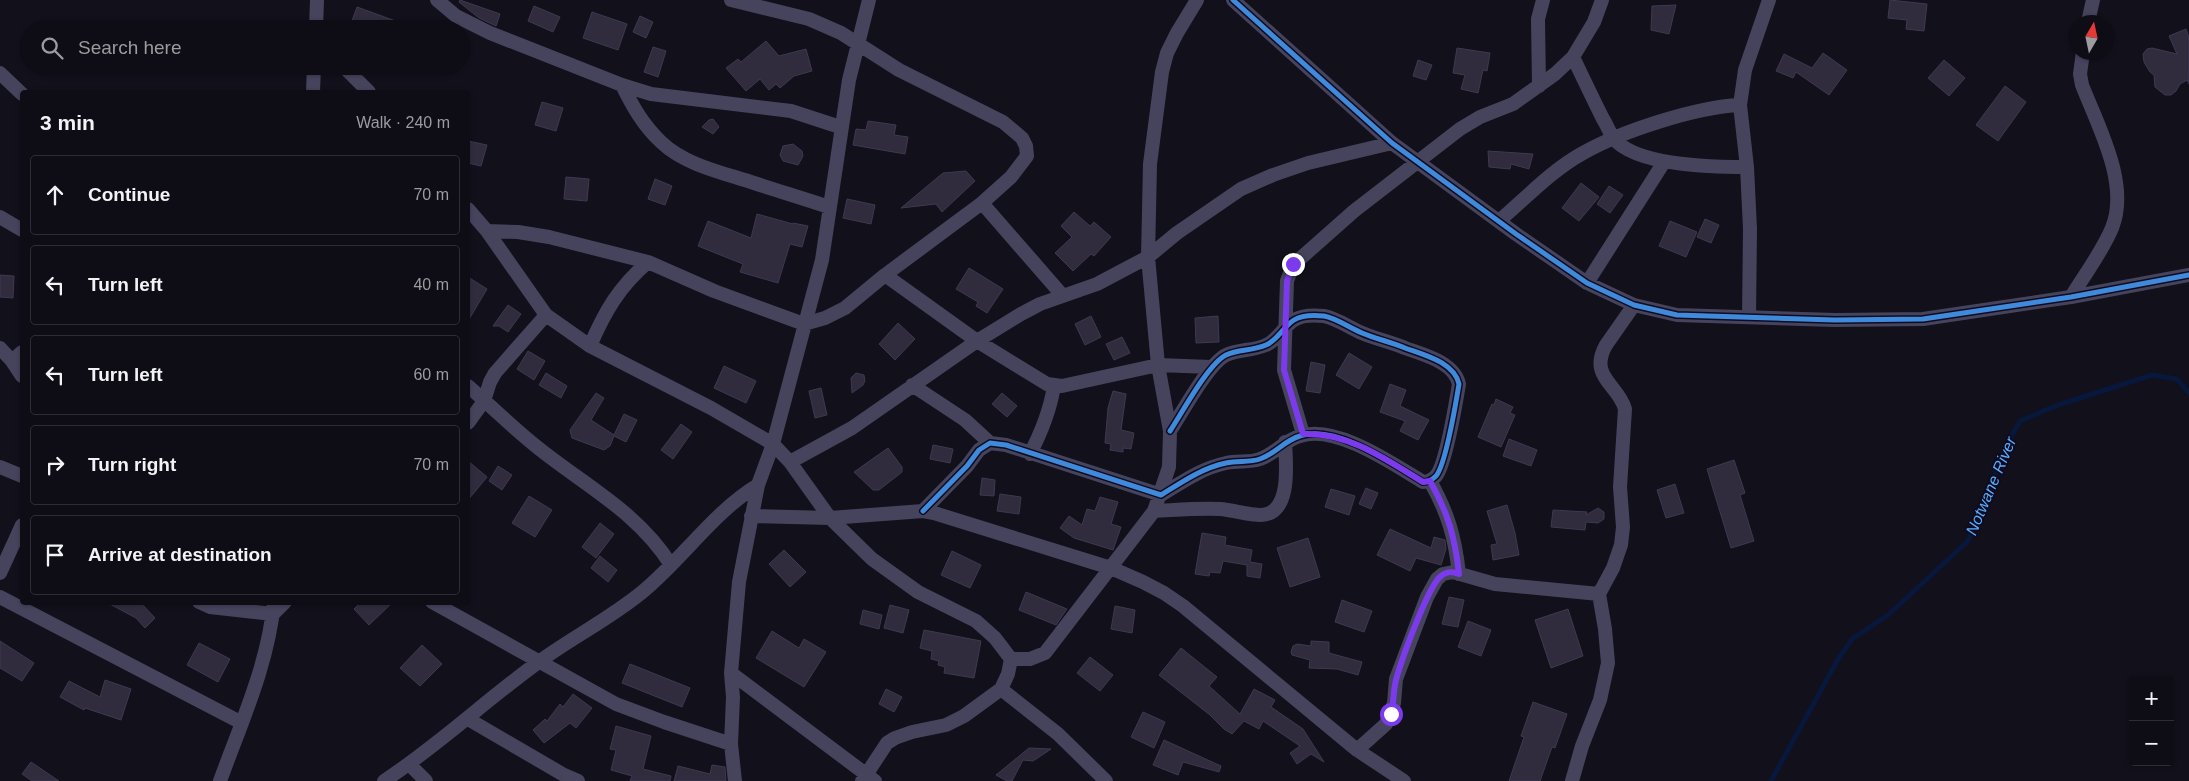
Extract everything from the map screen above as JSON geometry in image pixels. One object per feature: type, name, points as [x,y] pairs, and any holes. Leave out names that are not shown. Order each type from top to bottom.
[{"type":"street","points":[[316,20],[317,0]]},
{"type":"street","points":[[436,0],[464,20]]},
{"type":"street","points":[[487,231],[518,232],[648,262],[714,291],[804,324],[825,318],[845,308],[885,275],[982,203],[1011,177],[1027,156],[1026,146],[1022,138],[1003,122],[899,70],[841,33],[818,22],[731,0]]},
{"type":"street","points":[[735,781],[731,744],[733,697],[731,673],[739,582],[758,486],[773,444],[822,260],[840,127],[849,80],[869,0]]},
{"type":"street","points":[[1011,660],[1030,659],[1045,653],[1154,511],[1169,467],[1170,431],[1158,364],[1148,257],[1150,164],[1162,72],[1177,33],[1197,0]]},
{"type":"street","points":[[1233,0],[1392,143],[1587,283],[1634,305],[1677,315],[1834,320],[1923,319],[2189,275]]},
{"type":"street","points":[[1539,86],[1538,19],[1543,0]]},
{"type":"street","points":[[1303,434],[1284,370],[1287,281],[1293,264],[1354,211],[1460,129],[1480,117],[1513,104],[1539,86],[1573,57],[1594,22],[1602,0]]},
{"type":"street","points":[[1749,317],[1750,229],[1747,167],[1740,105],[1745,70],[1769,0]]},
{"type":"street","points":[[2090,15],[2093,0]]},
{"type":"street","points":[[470,23],[490,33],[622,85],[650,94],[791,111],[840,127]]},
{"type":"street","points":[[1573,57],[1614,139],[1635,152],[1664,162],[1718,167],[1747,167]]},
{"type":"street","points":[[2071,296],[2104,244],[2117,212],[2118,198],[2113,168],[2082,85],[2080,74],[2082,60]]},
{"type":"street","points":[[0,73],[20,92]]},
{"type":"street","points":[[312,90],[313,75]]},
{"type":"street","points":[[352,75],[367,90]]},
{"type":"street","points":[[622,85],[636,114],[663,144],[680,155],[704,167],[829,207]]},
{"type":"street","points":[[1499,221],[1562,167],[1583,153],[1614,139],[1688,114],[1740,105]]},
{"type":"street","points":[[790,462],[852,428],[977,341],[1021,314],[1096,284],[1148,257],[1177,233],[1241,189],[1273,175],[1308,164],[1392,143]]},
{"type":"street","points":[[1587,283],[1664,162]]},
{"type":"street","points":[[982,203],[1064,296]]},
{"type":"street","points":[[470,211],[487,231],[546,315],[590,346],[711,408],[773,444],[790,462],[830,518],[872,558],[918,592],[976,621],[987,629],[1011,660],[1008,674],[1001,689],[957,721],[894,738],[887,744],[868,779],[731,673]]},
{"type":"street","points":[[0,217],[20,229]]},
{"type":"street","points":[[590,346],[605,311],[619,290],[648,262]]},
{"type":"street","points":[[885,275],[977,341],[1047,384],[1054,386],[1158,364],[1211,367]]},
{"type":"street","points":[[1572,781],[1582,746],[1600,700],[1608,663],[1599,594],[1613,568],[1621,546],[1623,527],[1620,457],[1626,420],[1624,404],[1605,380],[1601,370],[1602,352],[1634,305]]},
{"type":"street","points":[[470,420],[484,401],[495,373],[546,315]]},
{"type":"street","points":[[923,511],[979,450],[990,444],[1006,446],[1161,495],[1198,473],[1225,463],[1262,458],[1285,442],[1303,434],[1328,436],[1369,449],[1423,482],[1430,481],[1438,472],[1448,440],[1459,384],[1458,378],[1452,370],[1423,355],[1364,334],[1325,316],[1303,317],[1286,326],[1278,337],[1268,344],[1228,354],[1211,367],[1170,431]]},
{"type":"street","points":[[0,348],[17,357]]},
{"type":"street","points":[[912,385],[965,420],[990,444]]},
{"type":"street","points":[[1030,454],[1045,423],[1054,386]]},
{"type":"street","points":[[470,388],[536,447],[615,503],[641,526],[660,547],[671,564]]},
{"type":"street","points":[[1154,511],[1220,509],[1260,515],[1269,513],[1279,506],[1284,490],[1286,468],[1285,442]]},
{"type":"street","points":[[0,467],[20,472]]},
{"type":"street","points":[[1430,481],[1444,506],[1451,524],[1459,574]]},
{"type":"street","points":[[384,781],[468,719],[540,661],[607,619],[642,592],[739,497],[758,486]]},
{"type":"street","points":[[751,516],[830,518],[923,511],[1111,568],[1143,582],[1183,606],[1357,750],[1404,781]]},
{"type":"street","points":[[0,573],[20,529]]},
{"type":"street","points":[[1357,750],[1386,724],[1394,703],[1396,679],[1432,588],[1442,574],[1452,572],[1495,584],[1599,594]]},
{"type":"street","points":[[0,597],[242,723]]},
{"type":"street","points":[[206,605],[210,607],[273,608],[270,635],[242,723],[220,781]]},
{"type":"street","points":[[437,605],[616,704],[731,744]]},
{"type":"street","points":[[1001,689],[1058,734],[1106,781]]},
{"type":"street","points":[[468,719],[563,778],[578,781]]},
{"type":"street","points":[[409,764],[426,781]]},
{"type":"building","points":[[460,0],[500,14],[496,26],[479,18],[459,2]]},
{"type":"building","points":[[1890,0],[1927,4],[1924,31],[1906,29],[1907,20],[1888,18]]},
{"type":"building","points":[[1676,5],[1669,34],[1651,30],[1652,6]]},
{"type":"building","points":[[534,6],[560,17],[553,32],[528,21]]},
{"type":"building","points":[[357,7],[393,20],[352,20]]},
{"type":"building","points":[[592,12],[627,24],[618,50],[583,38]]},
{"type":"building","points":[[640,16],[653,22],[646,38],[633,32]]},
{"type":"building","points":[[2186,29],[2189,37],[2189,84],[2187,80],[2180,84],[2171,95],[2165,95],[2155,87],[2154,75],[2144,62],[2143,54],[2147,49],[2152,48],[2177,54],[2169,36]]},
{"type":"building","points":[[766,41],[779,56],[806,49],[812,71],[794,76],[780,88],[776,84],[769,90],[760,79],[746,91],[726,68],[738,59],[741,62]]},
{"type":"building","points":[[653,47],[666,51],[658,77],[644,72]]},
{"type":"building","points":[[1457,48],[1490,53],[1487,71],[1483,70],[1478,93],[1461,89],[1465,75],[1453,73]]},
{"type":"building","points":[[1823,53],[1847,70],[1829,95],[1796,72],[1793,78],[1776,71],[1784,54],[1812,68]]},
{"type":"building","points":[[1418,60],[1432,65],[1426,80],[1413,76]]},
{"type":"building","points":[[1944,60],[1965,78],[1949,96],[1928,78]]},
{"type":"building","points":[[2005,86],[2026,102],[1998,141],[1976,125]]},
{"type":"building","points":[[542,102],[563,108],[556,131],[535,125]]},
{"type":"building","points":[[713,119],[719,127],[713,134],[702,127],[709,120]]},
{"type":"building","points":[[868,121],[896,125],[894,135],[908,137],[905,154],[853,145],[856,129],[866,130]]},
{"type":"building","points":[[470,141],[487,145],[481,166],[470,163]]},
{"type":"building","points":[[793,144],[802,151],[803,156],[798,165],[783,161],[780,155],[783,146]]},
{"type":"building","points":[[1488,151],[1533,154],[1529,169],[1511,164],[1510,169],[1489,167]]},
{"type":"building","points":[[966,171],[975,181],[942,212],[936,204],[901,208],[943,173]]},
{"type":"building","points":[[566,177],[589,179],[587,201],[564,199]]},
{"type":"building","points":[[655,179],[672,186],[665,205],[648,199]]},
{"type":"building","points":[[1581,183],[1599,197],[1579,221],[1562,208]]},
{"type":"building","points":[[1609,186],[1623,195],[1610,213],[1597,204]]},
{"type":"building","points":[[847,199],[875,205],[871,224],[843,218]]},
{"type":"building","points":[[1074,212],[1090,226],[1094,222],[1111,237],[1094,256],[1091,254],[1073,271],[1055,253],[1072,237],[1061,226]]},
{"type":"building","points":[[757,214],[808,226],[802,247],[790,244],[778,283],[740,272],[743,264],[698,246],[708,221],[751,238]]},
{"type":"building","points":[[1705,219],[1719,225],[1711,243],[1697,237]]},
{"type":"building","points":[[1670,221],[1697,232],[1686,257],[1659,246]]},
{"type":"building","points":[[969,268],[1003,289],[987,313],[976,306],[978,302],[956,289]]},
{"type":"building","points":[[0,275],[14,276],[13,298],[0,297]]},
{"type":"building","points":[[470,278],[487,289],[470,318]]},
{"type":"building","points":[[508,305],[521,314],[508,332],[499,326],[493,326]]},
{"type":"building","points":[[1091,316],[1101,337],[1085,345],[1075,324]]},
{"type":"building","points":[[1218,316],[1219,342],[1196,343],[1195,318]]},
{"type":"building","points":[[898,323],[915,339],[895,360],[879,344]]},
{"type":"building","points":[[1122,337],[1130,353],[1114,360],[1106,344]]},
{"type":"building","points":[[528,351],[545,361],[534,380],[517,369]]},
{"type":"building","points":[[1349,353],[1372,367],[1359,389],[1336,375]]},
{"type":"building","points":[[1311,362],[1325,365],[1320,393],[1306,391]]},
{"type":"building","points":[[724,366],[756,381],[746,403],[714,388]]},
{"type":"building","points":[[546,373],[567,386],[561,398],[539,385]]},
{"type":"building","points":[[856,373],[864,375],[865,381],[863,385],[852,393],[851,378]]},
{"type":"building","points":[[1390,384],[1406,390],[1400,406],[1429,420],[1418,440],[1400,431],[1405,421],[1380,412]]},
{"type":"building","points":[[821,388],[827,415],[815,418],[809,391]]},
{"type":"building","points":[[1113,391],[1126,394],[1121,430],[1134,433],[1131,449],[1123,448],[1123,452],[1110,450],[1111,444],[1105,443],[1108,408]]},
{"type":"building","points":[[596,393],[604,398],[591,420],[614,435],[624,414],[637,420],[626,442],[614,436],[610,446],[604,450],[572,438],[570,430]]},
{"type":"building","points":[[1002,393],[1017,406],[1007,417],[992,404]]},
{"type":"building","points":[[1496,399],[1513,407],[1510,413],[1515,415],[1501,447],[1478,437]]},
{"type":"building","points":[[681,424],[692,432],[673,459],[661,450]]},
{"type":"building","points":[[1509,439],[1537,450],[1531,466],[1503,456]]},
{"type":"building","points":[[933,445],[953,449],[950,463],[930,459]]},
{"type":"building","points":[[888,448],[902,467],[902,472],[879,490],[873,490],[854,472]]},
{"type":"building","points":[[1734,460],[1745,493],[1740,495],[1754,541],[1731,548],[1707,469]]},
{"type":"building","points":[[470,463],[487,477],[470,498]]},
{"type":"building","points":[[498,466],[512,475],[502,490],[489,481]]},
{"type":"building","points":[[982,478],[995,480],[994,496],[980,495]]},
{"type":"building","points":[[1675,484],[1684,513],[1666,518],[1657,490]]},
{"type":"building","points":[[1366,488],[1378,493],[1371,509],[1359,504]]},
{"type":"building","points":[[1331,489],[1355,496],[1349,515],[1325,507]]},
{"type":"building","points":[[1000,494],[1021,497],[1019,514],[997,511]]},
{"type":"building","points":[[529,496],[552,510],[535,537],[512,523]]},
{"type":"building","points":[[1100,497],[1118,502],[1111,524],[1121,527],[1113,550],[1074,538],[1060,528],[1069,516],[1082,525],[1087,509],[1095,511]]},
{"type":"building","points":[[1507,505],[1519,555],[1493,560],[1491,545],[1497,544],[1487,511]]},
{"type":"building","points":[[1598,508],[1604,512],[1604,519],[1598,523],[1586,522],[1585,530],[1551,527],[1553,510],[1587,512],[1586,515]]},
{"type":"building","points":[[600,523],[614,534],[596,558],[582,547]]},
{"type":"building","points":[[1390,529],[1431,548],[1434,537],[1445,540],[1446,549],[1441,565],[1416,558],[1410,571],[1377,555]]},
{"type":"building","points":[[1202,533],[1226,537],[1225,545],[1252,550],[1250,562],[1262,564],[1260,578],[1247,576],[1247,565],[1223,561],[1220,573],[1210,572],[1209,576],[1195,574]]},
{"type":"building","points":[[1308,538],[1320,577],[1290,587],[1277,548]]},
{"type":"building","points":[[784,550],[806,572],[790,587],[769,564]]},
{"type":"building","points":[[952,551],[981,565],[970,588],[941,575]]},
{"type":"building","points":[[600,556],[617,570],[608,582],[591,568]]},
{"type":"building","points":[[1026,592],[1067,609],[1056,625],[1019,610]]},
{"type":"building","points":[[1449,597],[1464,600],[1458,627],[1442,624]]},
{"type":"building","points":[[1342,600],[1372,611],[1364,632],[1335,622]]},
{"type":"building","points":[[112,605],[143,605],[155,618],[145,628],[136,618]]},
{"type":"building","points":[[358,605],[390,605],[369,625],[354,609]]},
{"type":"building","points":[[890,605],[909,610],[903,633],[884,628]]},
{"type":"building","points":[[1115,606],[1135,610],[1132,633],[1111,629]]},
{"type":"building","points":[[1568,609],[1583,656],[1551,668],[1535,620]]},
{"type":"building","points":[[863,610],[882,615],[879,629],[860,624]]},
{"type":"building","points":[[1468,621],[1491,630],[1481,656],[1458,647]]},
{"type":"building","points":[[924,630],[981,641],[974,678],[944,673],[945,667],[938,665],[939,661],[931,659],[932,651],[920,648]]},
{"type":"building","points":[[772,631],[799,648],[804,639],[826,652],[804,687],[756,658]]},
{"type":"building","points":[[0,641],[34,663],[22,681],[0,668]]},
{"type":"building","points":[[1311,641],[1329,642],[1329,653],[1362,662],[1358,675],[1337,669],[1309,668],[1310,660],[1292,655],[1293,646],[1297,644],[1311,646]]},
{"type":"building","points":[[199,643],[230,659],[218,682],[187,665]]},
{"type":"building","points":[[422,645],[442,664],[420,686],[400,668]]},
{"type":"building","points":[[1181,648],[1217,677],[1209,686],[1240,714],[1254,689],[1275,700],[1271,707],[1303,729],[1324,762],[1311,754],[1297,764],[1290,753],[1300,746],[1263,721],[1259,729],[1244,721],[1232,734],[1224,729],[1210,715],[1159,675]]},
{"type":"building","points":[[1090,657],[1113,675],[1100,691],[1077,673]]},
{"type":"building","points":[[630,664],[690,688],[682,707],[622,683]]},
{"type":"building","points":[[105,680],[131,689],[121,720],[85,708],[84,710],[60,697],[69,681],[100,697]]},
{"type":"building","points":[[886,689],[902,697],[894,712],[879,704]]},
{"type":"building","points":[[573,694],[592,708],[576,728],[570,723],[544,743],[533,730],[545,719],[547,721],[560,704],[563,707]]},
{"type":"building","points":[[1533,702],[1567,714],[1555,748],[1552,747],[1540,781],[1509,781],[1524,737],[1521,736]]},
{"type":"building","points":[[1143,712],[1165,722],[1154,748],[1131,737]]},
{"type":"building","points":[[616,726],[651,736],[643,769],[671,776],[670,781],[630,781],[632,776],[611,770],[616,750],[610,749]]},
{"type":"building","points":[[1164,740],[1221,766],[1219,772],[1183,762],[1178,775],[1153,765]]},
{"type":"building","points":[[1029,748],[1051,749],[1033,761],[1023,760],[1012,781],[1007,781],[996,775]]},
{"type":"building","points":[[31,762],[59,781],[32,781],[22,774]]},
{"type":"building","points":[[712,765],[725,767],[726,781],[674,781],[678,766],[710,774]]},
{"type":"waterway","name":"Notwane River","points":[[1771,781],[1837,661],[1852,639],[1888,615],[1968,541],[1985,503],[2005,447],[2020,421],[2058,405],[2152,375],[2177,379],[2189,393]]},
{"type":"cycle path","points":[[1233,0],[1392,143],[1516,234],[1587,283],[1634,305],[1677,315],[1835,320],[1923,319],[2071,297],[2189,275]]},
{"type":"cycle path","points":[[923,511],[967,466],[979,450],[990,443],[1006,445],[1161,495],[1209,468],[1230,462],[1260,459],[1295,438],[1314,434],[1330,436],[1364,448],[1423,482],[1427,482],[1436,476],[1440,469],[1450,432],[1459,384],[1451,370],[1437,360],[1367,335],[1329,317],[1304,316],[1290,323],[1270,343],[1231,353],[1219,360],[1211,368],[1188,401],[1170,431]]},
{"type":"route","points":[[1293,264],[1287,281],[1284,370],[1303,434],[1328,436],[1369,449],[1423,482],[1430,481],[1444,506],[1451,524],[1456,546],[1459,574],[1447,572],[1442,574],[1427,597],[1396,679],[1391,714]]}]
